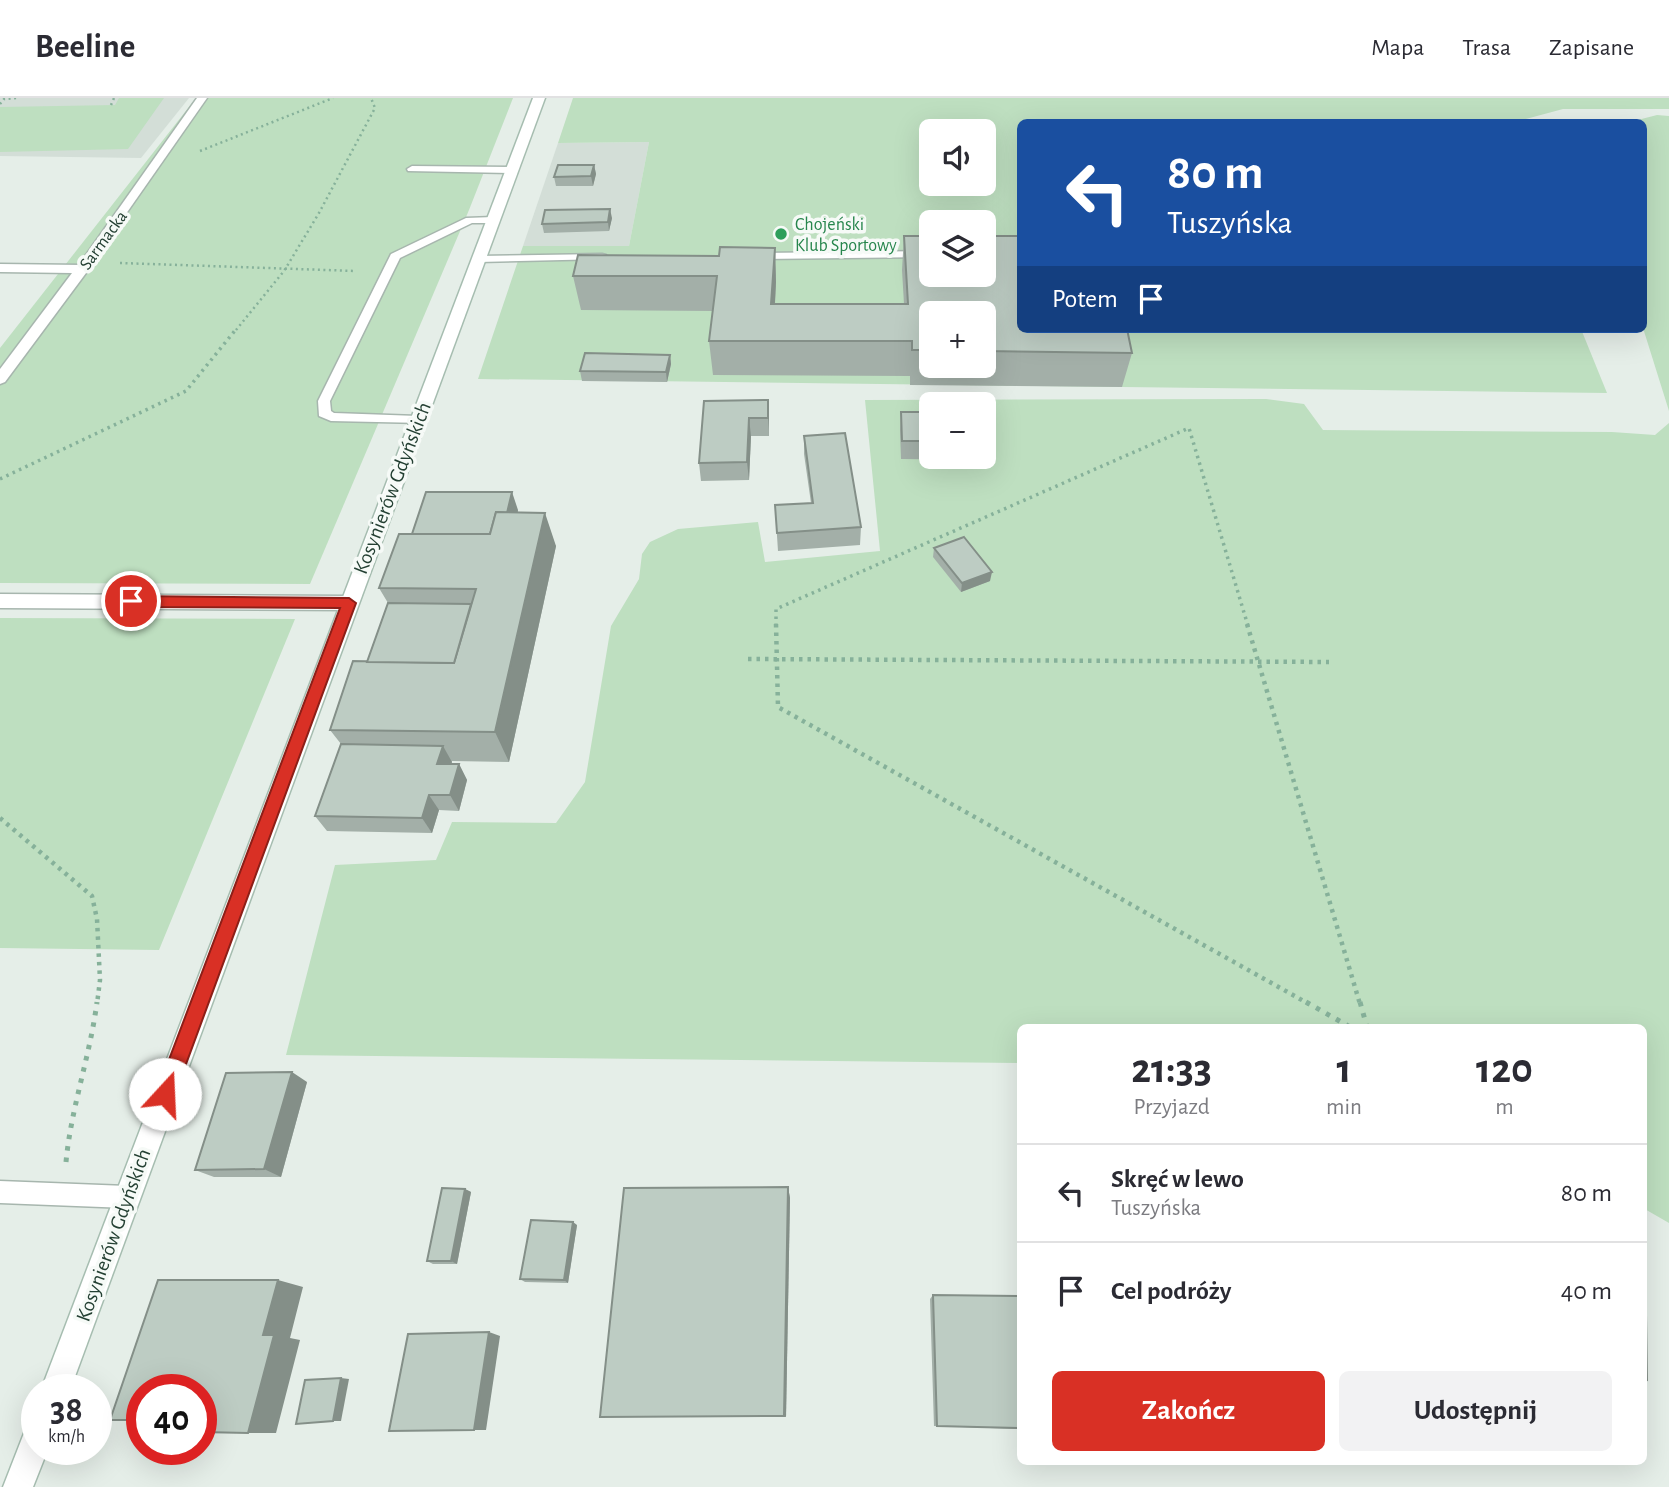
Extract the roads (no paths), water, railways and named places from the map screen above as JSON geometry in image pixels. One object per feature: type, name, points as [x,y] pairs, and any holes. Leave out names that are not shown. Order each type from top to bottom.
[{"type":"street","name":"Kosynierów Gdyńskich","points":[[61,1374],[539,98]]},
{"type":"street","points":[[0,268],[82,269]]},
{"type":"street","name":"Sarmacka","points":[[0,379],[82,269]]},
{"type":"street","points":[[0,601],[349,603]]},
{"type":"street","points":[[12,1486],[23,1465]]},
{"type":"lane","name":"Sarmacka","points":[[82,269],[153,169],[169,141],[202,98]]},
{"type":"lane","points":[[412,169],[512,170]]},
{"type":"lane","points":[[418,420],[331,417],[324,413],[324,401],[395,256],[470,220],[493,220]]},
{"type":"lane","points":[[738,256],[919,254]]},
{"type":"lane","points":[[479,259],[613,257]]},
{"type":"lane","points":[[0,1192],[127,1197]]},
{"type":"place","name":"Chojeński Klub Sportowy","points":[[781,234]]}]
